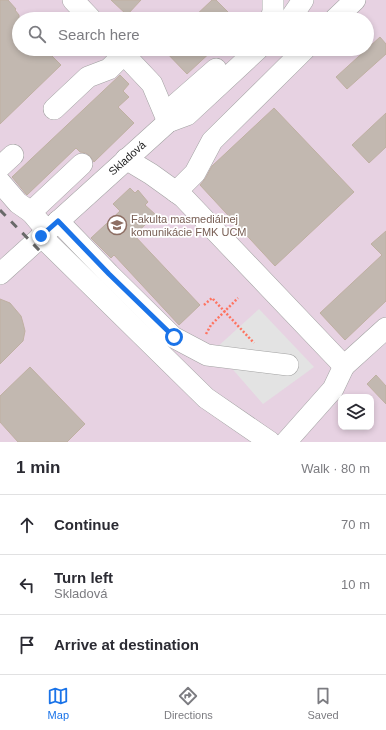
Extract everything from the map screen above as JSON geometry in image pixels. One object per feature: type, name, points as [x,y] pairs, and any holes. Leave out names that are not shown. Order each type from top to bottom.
[{"type":"street","points":[[73,0],[84,12]]},
{"type":"street","points":[[273,0],[274,12]]},
{"type":"street","points":[[294,12],[302,0]]},
{"type":"street","points":[[342,12],[355,0]]},
{"type":"street","points":[[54,109],[88,77],[109,69],[118,56]]},
{"type":"street","points":[[125,56],[152,84],[168,122]]},
{"type":"street","points":[[168,122],[176,104],[230,56]]},
{"type":"street","name":"Skladová","points":[[0,274],[168,122],[187,115],[250,56]]},
{"type":"street","points":[[176,192],[195,173],[212,141],[298,56]]},
{"type":"street","points":[[126,160],[151,174],[189,202],[344,366]]},
{"type":"street","points":[[31,212],[82,164]]},
{"type":"street","points":[[0,182],[18,203],[31,212],[49,229],[206,398],[270,442]]},
{"type":"street","points":[[49,229],[109,274],[174,337],[208,355],[288,365]]},
{"type":"street","points":[[286,442],[333,389],[344,366],[386,328]]},
{"type":"path","points":[[204,305],[212,298],[240,326]]},
{"type":"path","points":[[201,352],[204,338],[211,325],[238,298]]},
{"type":"shaded area","points":[[0,0],[386,0],[386,442],[0,442]]},
{"type":"shaded area","points":[[259,309],[314,367],[263,404],[215,349]]},
{"type":"building","points":[[0,0],[8,0],[16,9],[17,12],[12,12],[12,56],[52,56],[61,65],[0,124]]},
{"type":"building","points":[[111,0],[141,0],[130,12],[124,12]]},
{"type":"building","points":[[212,0],[216,0],[228,12],[199,12]]},
{"type":"building","points":[[380,37],[386,44],[386,54],[347,89],[336,77],[359,56],[374,56],[374,42]]},
{"type":"building","points":[[170,56],[206,56],[187,74]]},
{"type":"building","points":[[120,75],[129,84],[123,91],[129,97],[118,107],[134,123],[94,162],[90,156],[86,153],[80,152],[76,148],[27,195],[12,177]]},
{"type":"building","points":[[274,108],[354,192],[275,266],[200,185],[212,166]]},
{"type":"building","points":[[386,113],[386,147],[369,163],[352,145]]},
{"type":"building","points":[[130,188],[135,193],[138,190],[148,202],[145,205],[156,215],[134,235],[200,305],[179,325],[114,255],[111,258],[91,238],[120,211],[113,204]]},
{"type":"building","points":[[386,231],[386,301],[345,340],[320,313],[382,255],[371,244]]},
{"type":"building","points":[[0,299],[10,303],[21,316],[25,331],[23,341],[0,364]]},
{"type":"building","points":[[30,367],[85,424],[67,442],[18,442],[0,422],[0,396]]},
{"type":"building","points":[[376,375],[386,386],[386,404],[367,384]]},
{"type":"railway","points":[[0,210],[40,251]]},
{"type":"place","name":"Fakulta masmediálnej komunikácie FMK UCM","points":[[117,225]]},
{"type":"route","points":[[41,236],[58,221],[109,274],[174,337]]}]
